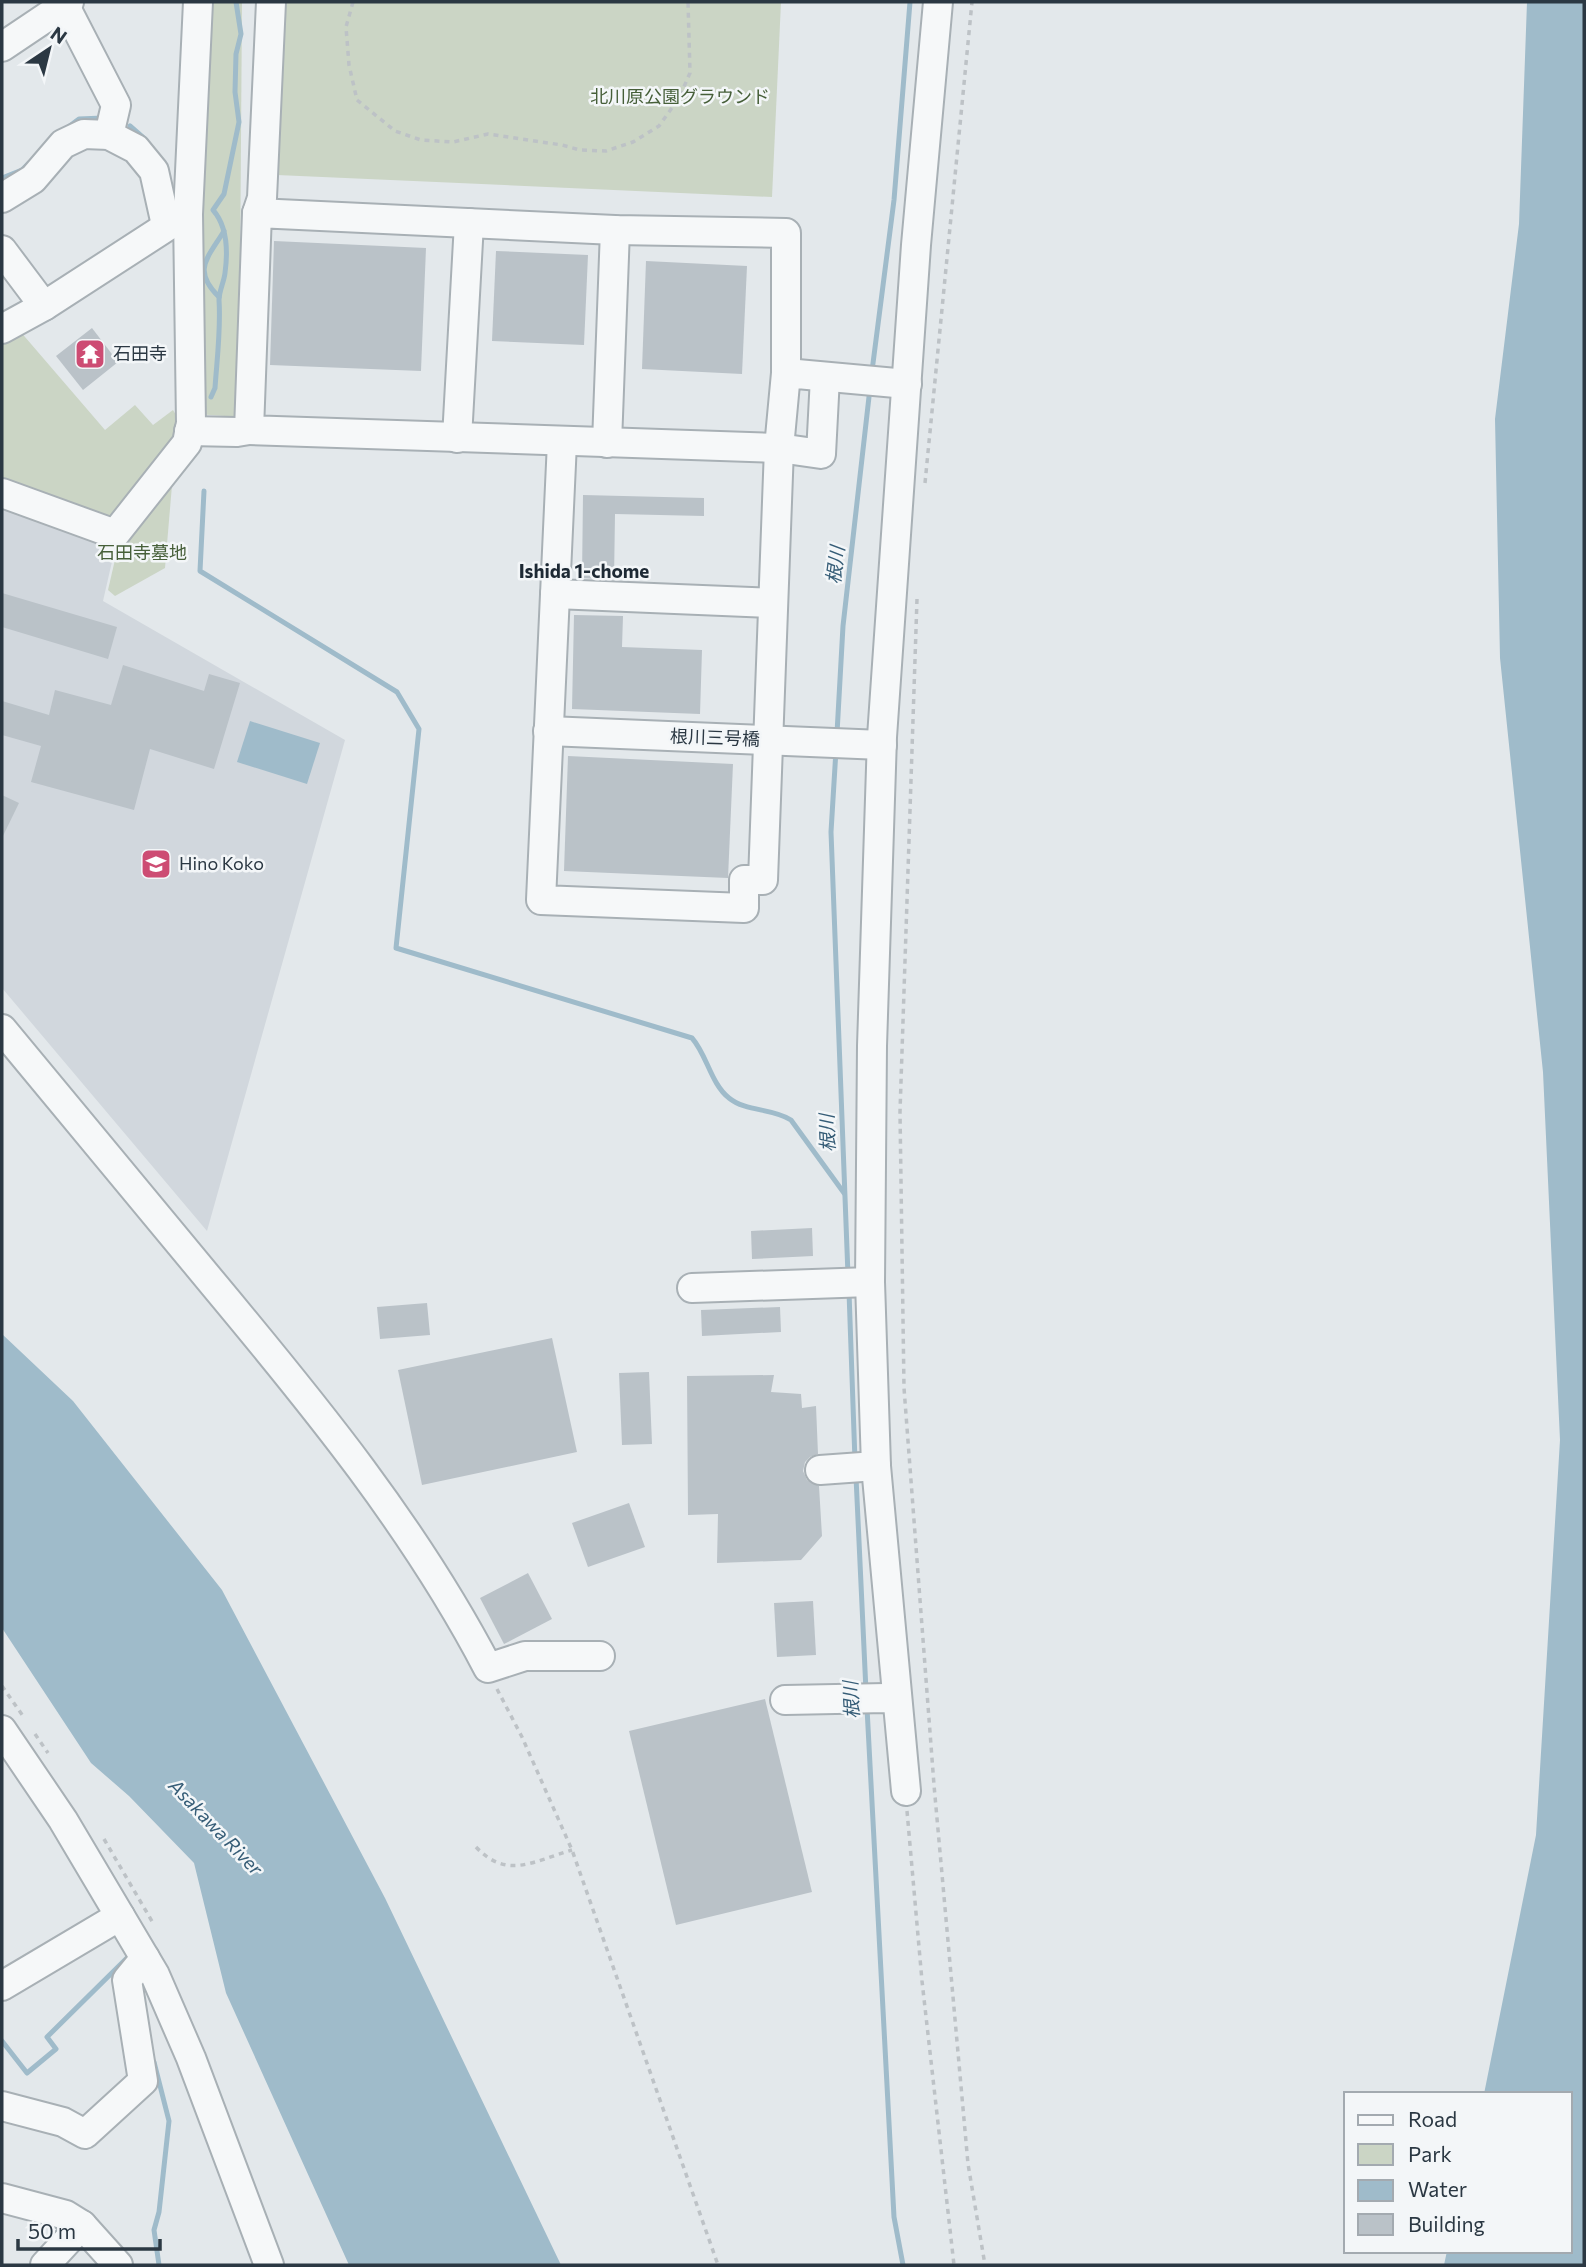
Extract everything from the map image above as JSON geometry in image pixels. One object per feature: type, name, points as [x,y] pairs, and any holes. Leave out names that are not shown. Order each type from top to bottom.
[{"type":"street","points":[[2,47],[66,2],[116,105],[109,135]]},
{"type":"street","points":[[2,493],[115,534],[187,443],[189,430],[177,219],[198,2]]},
{"type":"street","points":[[249,430],[257,213],[262,198],[271,2]]},
{"type":"street","points":[[906,1791],[875,1700],[871,1467],[863,1283],[897,383],[938,2]]},
{"type":"street","points":[[2,198],[33,179],[63,144],[84,134],[109,135],[136,149],[154,171],[177,219]]},
{"type":"street","points":[[257,213],[615,230],[786,233],[786,373],[779,448],[763,880],[744,880],[744,908],[541,900],[562,442]]},
{"type":"street","points":[[2,329],[44,306],[177,219]]},
{"type":"street","points":[[457,438],[469,223]]},
{"type":"street","points":[[607,443],[615,230]]},
{"type":"street","points":[[2,250],[44,306]]},
{"type":"street","points":[[786,373],[897,383]]},
{"type":"street","points":[[189,430],[779,448],[821,454],[825,377]]},
{"type":"street","points":[[555,594],[773,603]]},
{"type":"street","name":"根川三号橋","points":[[548,731],[882,745]]},
{"type":"street","points":[[2,1029],[334,1432],[421,1554],[462,1619],[488,1668],[525,1656],[600,1656]]},
{"type":"street","points":[[692,1288],[863,1283]]},
{"type":"street","points":[[829,1470],[871,1467]]},
{"type":"street","points":[[785,1700],[875,1700]]},
{"type":"street","points":[[2,1730],[63,1820],[145,1958],[179,2027],[269,2265]]},
{"type":"street","points":[[2,1986],[120,1916]]},
{"type":"street","points":[[2,2106],[63,2122],[85,2134],[143,2081],[127,1980],[145,1958]]},
{"type":"street","points":[[2,2199],[66,2215],[82,2225],[118,2265]]},
{"type":"street","points":[[45,2265],[82,2225]]},
{"type":"path","points":[[353,2],[346,27],[349,65],[357,100],[395,131],[421,140],[453,142],[488,134],[580,150],[606,151],[633,142],[659,126],[679,98],[690,73],[688,2]]},
{"type":"path","points":[[924,491],[972,2]]},
{"type":"path","points":[[917,598],[900,1112],[904,1388],[935,1797],[967,2150],[985,2265]]},
{"type":"path","points":[[488,1668],[572,1850],[718,2265]]},
{"type":"path","points":[[906,1791],[922,1981],[954,2265]]},
{"type":"path","points":[[476,1847],[487,1860],[503,1866],[518,1866],[572,1850]]},
{"type":"shaded area","name":"Hino Koko","points":[[2,504],[116,544],[103,601],[345,740],[207,1231],[2,988]]},
{"type":"green space","points":[[205,2],[242,2],[239,417],[196,414]]},
{"type":"green space","name":"北川原公園グラウンド","points":[[282,2],[781,2],[772,197],[277,175]]},
{"type":"green space","points":[[19,330],[105,430],[135,405],[153,425],[173,410],[176,415],[175,441],[112,520],[2,488],[2,342]]},
{"type":"green space","name":"石田寺墓地","points":[[164,482],[172,485],[165,568],[115,596],[108,590],[120,538]]},
{"type":"water","points":[[1527,2],[1584,2],[1584,2265],[1444,2265],[1447,2253],[1572,2253],[1572,2092],[1484,2092],[1536,1835],[1560,1440],[1543,1072],[1500,658],[1495,419],[1519,224]]},
{"type":"water","points":[[250,721],[320,743],[307,784],[237,762]]},
{"type":"water","name":"Asakawa River","points":[[2,1334],[73,1401],[222,1590],[385,1898],[561,2265],[349,2265],[226,1993],[194,1863],[129,1796],[91,1763],[2,1628]]},
{"type":"building","points":[[274,241],[426,248],[421,371],[270,365]]},
{"type":"building","points":[[496,251],[588,255],[584,345],[492,341]]},
{"type":"building","points":[[646,261],[747,266],[742,374],[642,369]]},
{"type":"building","points":[[92,328],[118,362],[83,390],[56,356]]},
{"type":"building","points":[[583,495],[704,498],[704,516],[615,514],[614,580],[582,578]]},
{"type":"building","points":[[2,593],[117,627],[108,659],[2,627]]},
{"type":"building","points":[[574,615],[623,616],[622,647],[702,650],[700,714],[572,709]]},
{"type":"building","points":[[123,665],[204,691],[209,674],[240,683],[214,769],[150,749],[134,810],[31,782],[41,746],[2,735],[2,701],[49,715],[55,690],[111,705]]},
{"type":"building","points":[[568,756],[733,764],[728,878],[564,871]]},
{"type":"building","points":[[2,795],[19,803],[2,838]]},
{"type":"building","points":[[812,1228],[813,1256],[752,1259],[751,1231]]},
{"type":"building","points":[[427,1303],[430,1335],[380,1339],[377,1307]]},
{"type":"building","points":[[780,1307],[781,1332],[702,1336],[701,1310]]},
{"type":"building","points":[[552,1338],[577,1452],[422,1485],[398,1370]]},
{"type":"building","points":[[649,1372],[652,1444],[622,1445],[619,1373]]},
{"type":"building","points":[[774,1375],[771,1392],[801,1394],[802,1408],[816,1406],[818,1454],[805,1462],[803,1471],[807,1480],[819,1486],[822,1536],[801,1560],[717,1563],[718,1514],[688,1515],[687,1376]]},
{"type":"building","points":[[629,1503],[645,1547],[588,1567],[572,1523]]},
{"type":"building","points":[[528,1573],[552,1619],[504,1644],[480,1598]]},
{"type":"building","points":[[813,1601],[816,1655],[777,1657],[774,1603]]},
{"type":"building","points":[[765,1699],[812,1892],[676,1925],[629,1731]]},
{"type":"waterway","points":[[211,397],[215,388],[219,297],[226,256],[222,224],[213,210],[224,194],[239,122],[235,92],[236,54],[241,34],[236,2]]},
{"type":"waterway","name":"根川","points":[[872,371],[894,200],[910,2]]},
{"type":"waterway","points":[[67,128],[79,119],[103,118]]},
{"type":"waterway","points":[[130,126],[146,140]]},
{"type":"waterway","points":[[2,178],[22,170],[29,163]]},
{"type":"waterway","points":[[219,297],[211,288],[204,272],[208,257],[224,231]]},
{"type":"waterway","name":"根川","points":[[837,733],[843,626],[870,388]]},
{"type":"waterway","points":[[204,491],[200,571],[397,692],[419,729],[396,948],[692,1038],[723,1092],[743,1106],[776,1113],[791,1120],[844,1193]]},
{"type":"waterway","name":"根川","points":[[836,750],[831,832],[848,1275]]},
{"type":"waterway","name":"根川","points":[[849,1292],[855,1461]]},
{"type":"waterway","name":"根川","points":[[856,1477],[866,1691]]},
{"type":"waterway","name":"根川","points":[[867,1708],[894,2217],[903,2265]]},
{"type":"waterway","points":[[2,2041],[27,2073],[56,2049],[47,2037],[129,1956]]},
{"type":"waterway","points":[[154,2062],[169,2121],[159,2212],[154,2230],[159,2265]]},
{"type":"place","name":"石田寺","points":[[90,354]]},
{"type":"place","name":"Hino Koko","points":[[156,864]]},
{"type":"district","name":"Ishida 1-chome","points":[[584,571]]}]
